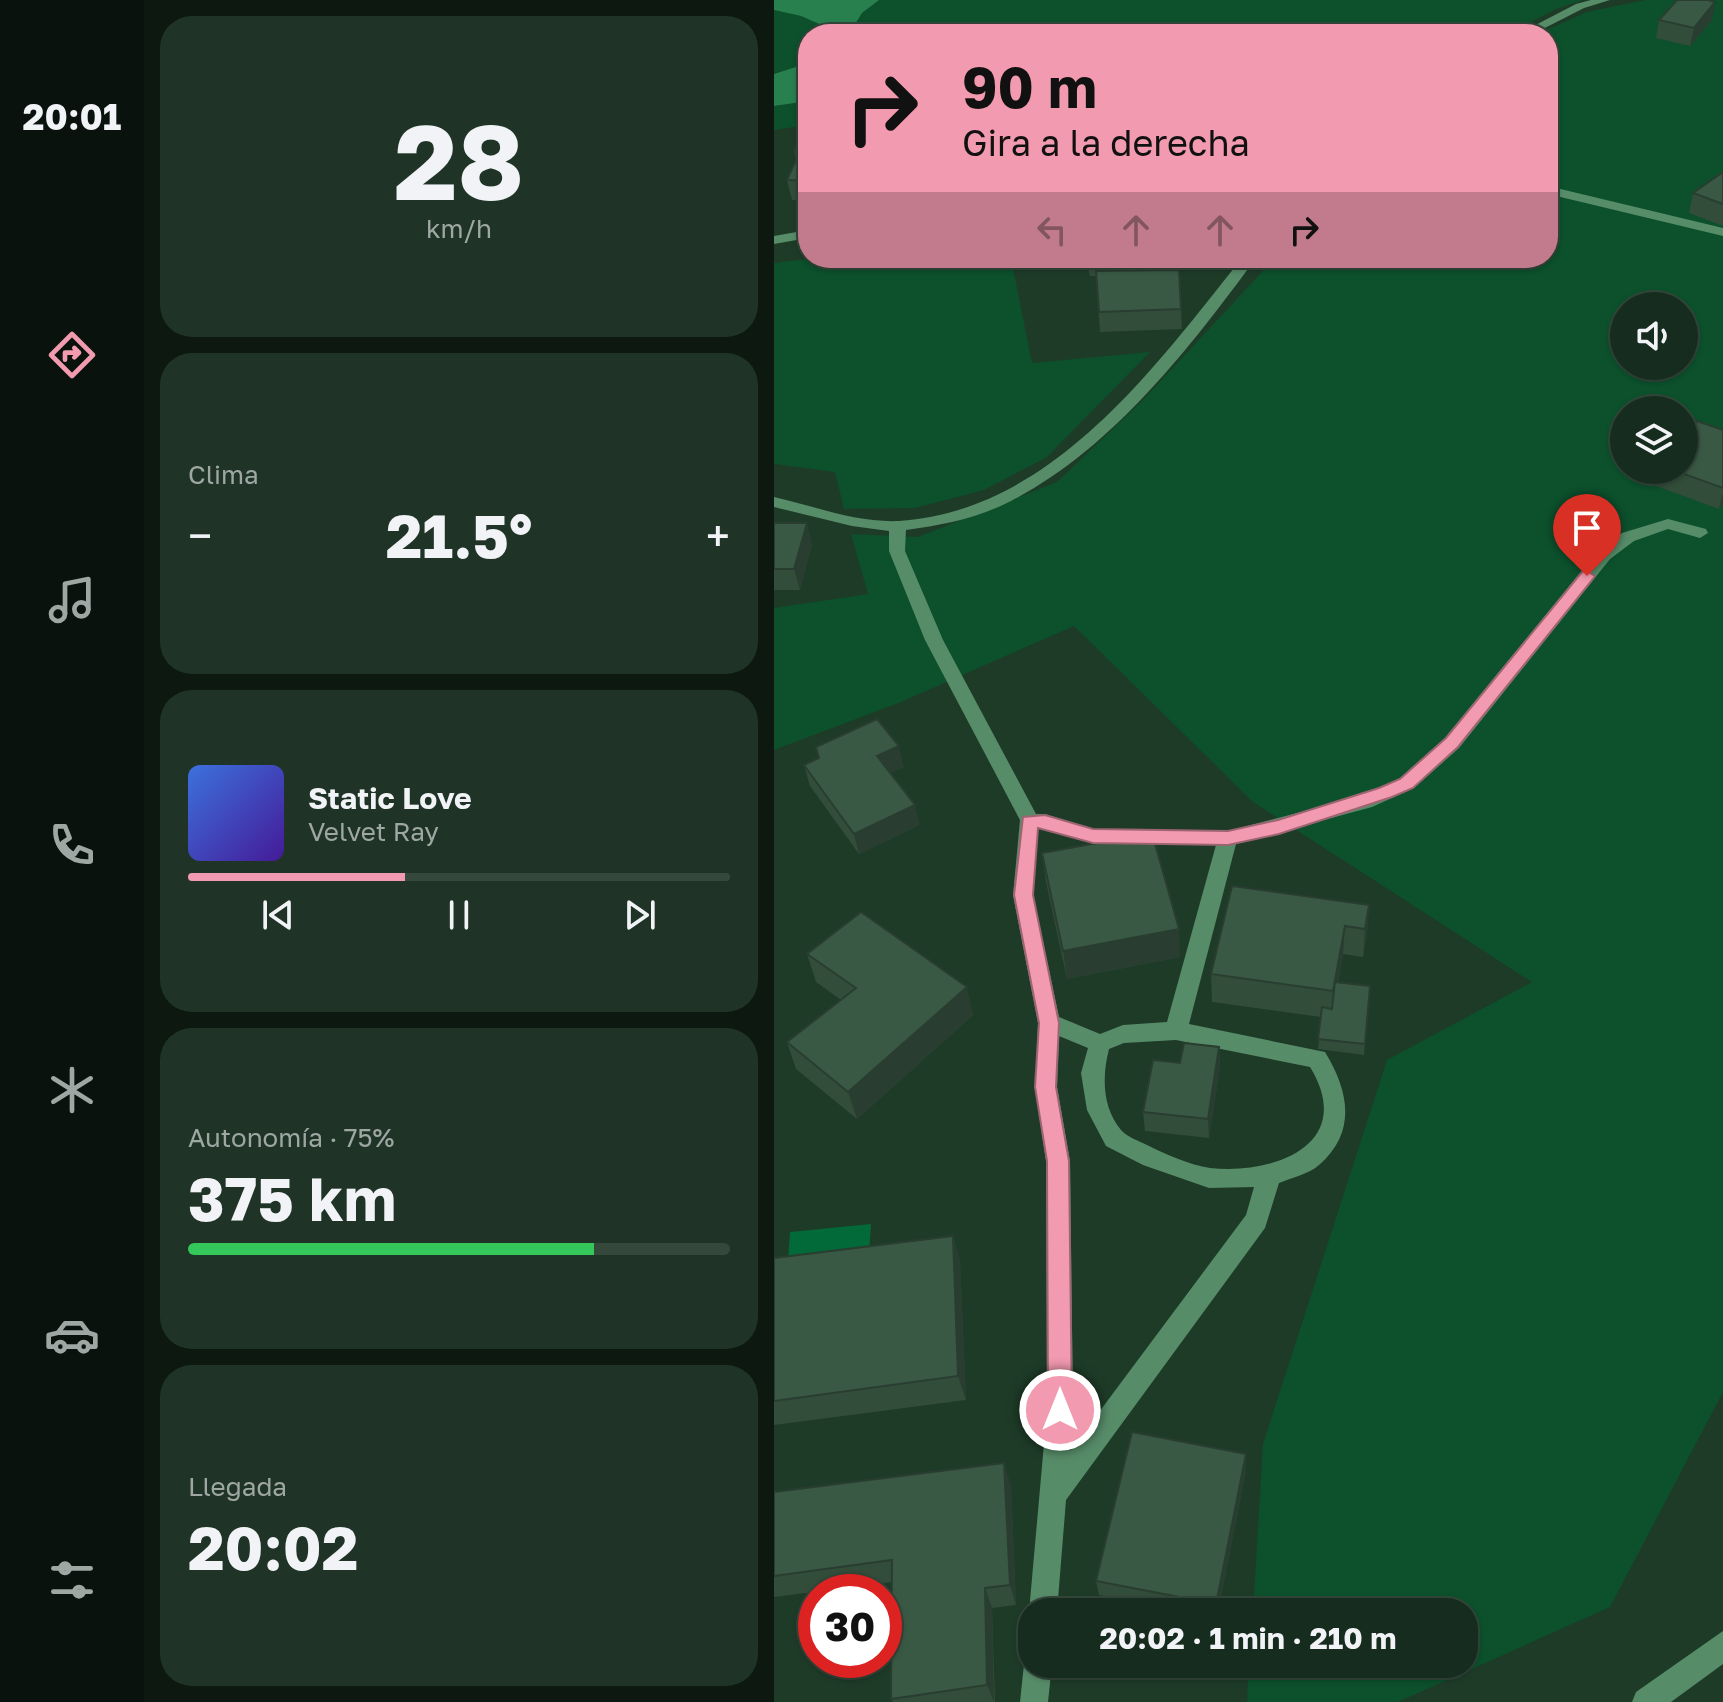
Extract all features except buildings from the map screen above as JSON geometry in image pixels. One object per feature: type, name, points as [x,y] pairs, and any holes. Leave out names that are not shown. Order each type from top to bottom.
[{"type":"street","points":[[1544,24],[1580,6],[1604,0]]},
{"type":"street","points":[[1558,192],[1723,232]]},
{"type":"street","points":[[774,240],[798,236]]},
{"type":"street","points":[[774,502],[861,524],[898,526],[924,524],[966,512],[1007,495],[1051,471],[1091,440],[1175,350],[1241,268]]},
{"type":"street","points":[[1045,1598],[1056,1491],[1060,1410],[1058,1161],[1046,1087],[1049,1023],[1023,895],[1029,822],[1045,821],[1093,836],[1228,838],[1365,802],[1407,783],[1452,743],[1604,555],[1628,537],[1668,524],[1700,533]]},
{"type":"street","points":[[898,526],[897,551],[934,640],[1029,819]]},
{"type":"street","points":[[1176,1031],[1228,838]]},
{"type":"street","points":[[1049,1023],[1100,1043],[1123,1034],[1176,1031],[1317,1059],[1330,1080],[1335,1112],[1328,1138],[1309,1160],[1269,1176],[1209,1178],[1151,1158],[1114,1139],[1098,1110],[1092,1073],[1100,1043]]},
{"type":"street","points":[[1056,1491],[1257,1220],[1269,1176]]},
{"type":"street","points":[[1646,1702],[1705,1662],[1723,1645]]},
{"type":"street","points":[[1034,1702],[1037,1678]]},
{"type":"shaded area","points":[[774,0],[879,0],[862,13],[855,24],[819,24],[774,10]]},
{"type":"shaded area","points":[[879,0],[1583,0],[1556,9],[1527,24],[855,24],[862,13]]},
{"type":"shaded area","points":[[1645,0],[1723,0],[1723,1392],[1610,1607],[1478,1666],[1478,1598],[1254,1598],[1263,1444],[1387,1060],[1532,982],[1253,802],[1074,626],[901,702],[774,750],[774,608],[868,594],[851,534],[918,537],[1057,482],[1141,402],[1266,268],[1558,268],[1558,25],[1587,12]]},
{"type":"shaded area","points":[[774,10],[819,24],[798,24],[798,66],[774,74]]},
{"type":"shaded area","points":[[798,66],[798,102],[774,106],[774,74]]},
{"type":"shaded area","points":[[798,102],[798,126],[774,130],[774,106]]},
{"type":"shaded area","points":[[798,260],[798,268],[1013,268],[1032,363],[1150,352],[1047,457],[984,490],[915,508],[844,509],[835,472],[774,464],[774,263]]},
{"type":"shaded area","points":[[871,1224],[869,1254],[788,1262],[790,1232]]},
{"type":"shaded area","points":[[1248,1678],[1452,1678],[1398,1702],[1247,1702]]},
{"type":"route","points":[[1060,1410],[1058,1161],[1046,1087],[1049,1023],[1023,895],[1029,822],[1045,821],[1093,836],[1228,838],[1279,827],[1386,793],[1407,783],[1452,743],[1587,576]]}]
